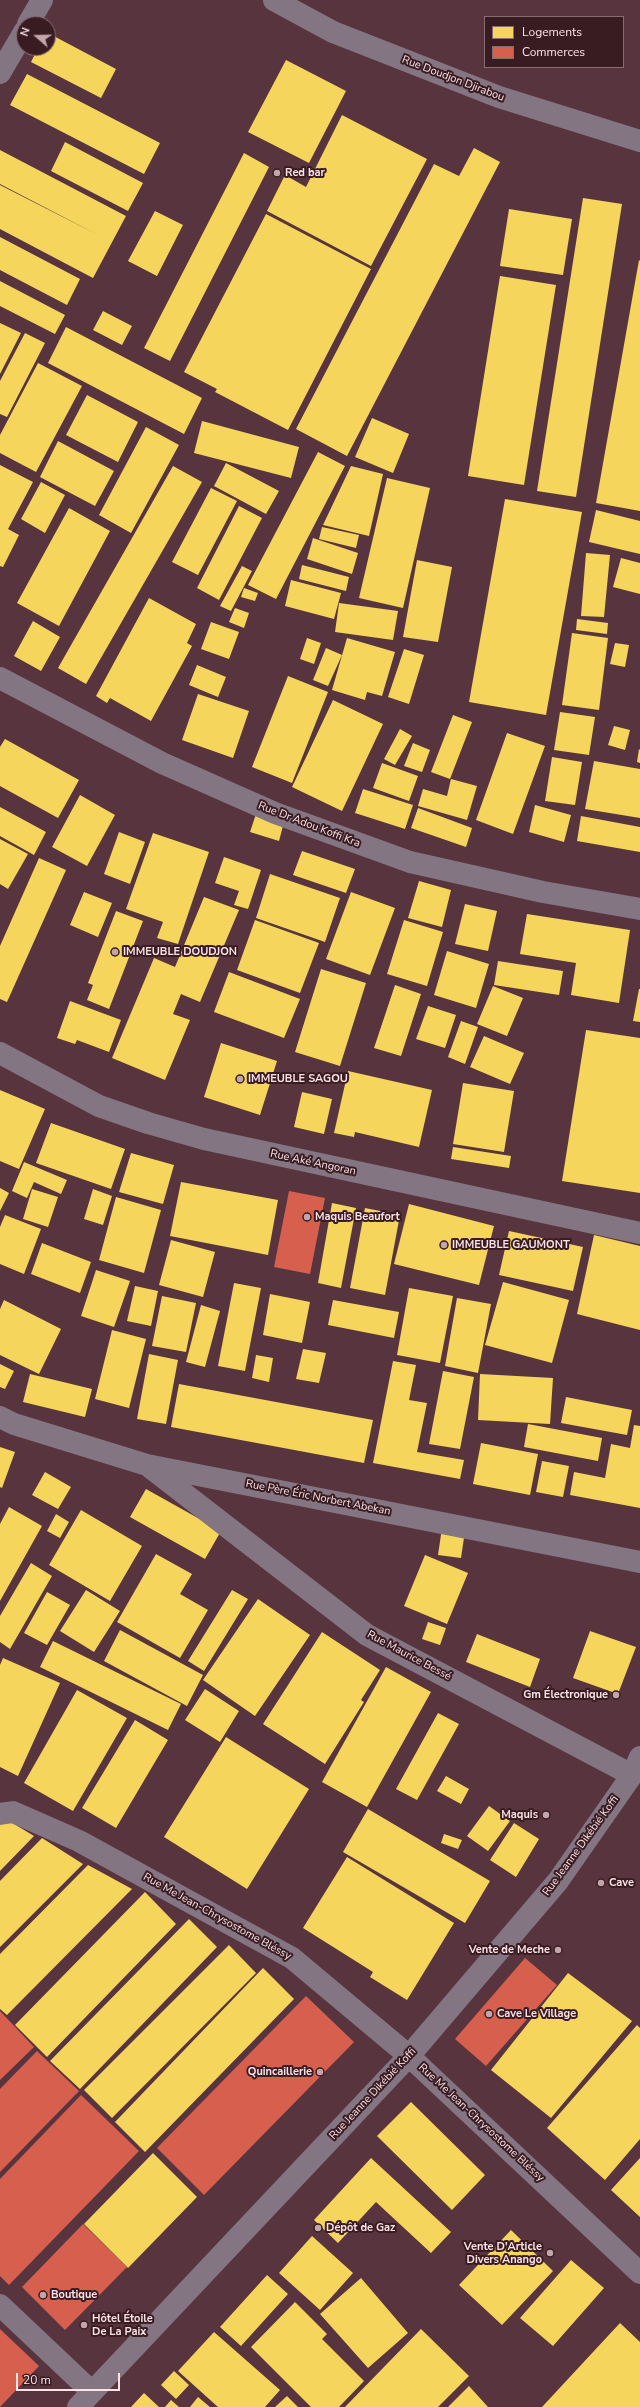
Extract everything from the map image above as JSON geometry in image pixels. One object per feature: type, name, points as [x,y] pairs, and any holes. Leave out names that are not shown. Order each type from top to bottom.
[{"type":"street","points":[[33,16],[42,0]]},
{"type":"street","name":"Rue Doudjon Djirabou","points":[[274,0],[333,32],[499,97],[640,141]]},
{"type":"street","points":[[0,73],[16,46]]},
{"type":"street","name":"Rue Dr Adou Koffi Kra","points":[[0,678],[162,763],[275,814],[410,862],[543,892],[640,908]]},
{"type":"street","name":"Rue Aké Angoran","points":[[0,1053],[99,1106],[162,1127],[212,1141],[640,1233]]},
{"type":"street","name":"Rue Père Éric Norbert Abekan","points":[[0,1417],[14,1424],[147,1465],[640,1562]]},
{"type":"street","name":"Rue Maurice Bessé","points":[[147,1465],[367,1635],[636,1766]]},
{"type":"street","name":"Rue Jeanne Dikébié Koffi","points":[[85,2399],[409,2056],[558,1881],[636,1766]]},
{"type":"street","name":"Rue Me Jean-Chrysostome Bléssy","points":[[0,1814],[13,1812],[79,1841],[292,1958],[409,2056],[640,2273]]},
{"type":"street","points":[[0,2305],[85,2399]]},
{"type":"building: Logements","points":[[56,37],[116,69],[101,98],[31,62],[34,56],[56,56]]},
{"type":"building: Logements","points":[[286,60],[346,91],[309,163],[248,132]]},
{"type":"building: Logements","points":[[27,74],[160,143],[144,174],[10,105]]},
{"type":"building: Logements","points":[[342,115],[427,159],[371,266],[267,211],[285,175],[306,187]]},
{"type":"building: Logements","points":[[65,142],[143,183],[128,211],[51,171]]},
{"type":"building: Logements","points":[[474,148],[500,162],[347,456],[296,429],[434,164],[459,176]]},
{"type":"building: Logements","points":[[0,150],[126,216],[93,278],[0,229],[0,185],[100,236],[0,184]]},
{"type":"building: Logements","points":[[244,153],[269,167],[170,361],[144,348]]},
{"type":"building: Logements","points":[[583,198],[622,204],[576,497],[537,491]]},
{"type":"building: Logements","points":[[509,209],[572,219],[563,275],[500,266]]},
{"type":"building: Logements","points":[[155,211],[183,225],[157,276],[128,261]]},
{"type":"building: Logements","points":[[266,214],[371,269],[288,430],[215,392],[217,389],[184,372]]},
{"type":"building: Logements","points":[[0,237],[80,279],[67,305],[0,270]]},
{"type":"building: Logements","points":[[639,260],[640,261],[640,511],[596,503]]},
{"type":"building: Logements","points":[[500,276],[556,285],[524,485],[468,476]]},
{"type":"building: Logements","points":[[0,281],[65,315],[55,334],[0,306]]},
{"type":"building: Logements","points":[[103,311],[132,326],[122,345],[93,330]]},
{"type":"building: Logements","points":[[0,323],[21,333],[0,374]]},
{"type":"building: Logements","points":[[66,327],[202,398],[184,434],[48,363]]},
{"type":"building: Logements","points":[[25,333],[45,343],[7,417],[0,414],[0,381]]},
{"type":"building: Logements","points":[[38,363],[82,386],[36,472],[0,453],[0,435]]},
{"type":"building: Logements","points":[[87,395],[138,422],[118,462],[66,435]]},
{"type":"building: Logements","points":[[372,418],[409,434],[393,473],[355,457]]},
{"type":"building: Logements","points":[[202,421],[299,447],[291,478],[194,453]]},
{"type":"building: Logements","points":[[146,427],[179,445],[131,533],[99,515]]},
{"type":"building: Logements","points":[[58,441],[114,471],[95,506],[40,477]]},
{"type":"building: Logements","points":[[318,452],[345,466],[276,599],[248,585]]},
{"type":"building: Logements","points":[[226,463],[279,491],[266,514],[214,486]]},
{"type":"building: Logements","points":[[0,465],[33,482],[8,529],[19,535],[3,567],[0,566]]},
{"type":"building: Logements","points":[[173,466],[202,482],[86,684],[58,668]]},
{"type":"building: Logements","points":[[351,466],[383,474],[369,536],[323,525]]},
{"type":"building: Logements","points":[[387,478],[430,488],[403,608],[359,598]]},
{"type":"building: Logements","points":[[41,482],[65,495],[45,533],[21,519]]},
{"type":"building: Logements","points":[[211,488],[237,501],[198,575],[172,562]]},
{"type":"building: Logements","points":[[505,499],[582,512],[546,715],[469,702]]},
{"type":"building: Logements","points":[[239,506],[262,518],[219,600],[197,588]]},
{"type":"building: Logements","points":[[69,508],[110,531],[59,626],[17,603]]},
{"type":"building: Logements","points":[[596,510],[640,521],[640,554],[589,542]]},
{"type":"building: Logements","points":[[322,527],[359,535],[356,548],[319,539]]},
{"type":"building: Logements","points":[[313,538],[358,553],[352,574],[307,559]]},
{"type":"building: Logements","points":[[586,553],[610,555],[604,617],[581,616]]},
{"type":"building: Logements","points":[[621,558],[640,563],[640,594],[613,587]]},
{"type":"building: Logements","points":[[417,560],[452,567],[438,642],[403,637]]},
{"type":"building: Logements","points":[[302,565],[349,577],[346,591],[299,579]]},
{"type":"building: Logements","points":[[242,566],[252,571],[231,611],[220,606]]},
{"type":"building: Logements","points":[[291,580],[341,593],[334,619],[285,606]]},
{"type":"building: Logements","points":[[244,588],[258,593],[255,601],[241,597]]},
{"type":"building: Logements","points":[[149,598],[196,624],[187,643],[192,646],[151,721],[110,698],[107,703],[96,696]]},
{"type":"building: Logements","points":[[339,603],[398,611],[393,640],[335,632]]},
{"type":"building: Logements","points":[[235,608],[249,613],[244,628],[229,622]]},
{"type":"building: Logements","points":[[577,619],[608,623],[607,634],[576,630]]},
{"type":"building: Logements","points":[[33,621],[60,637],[41,671],[14,656]]},
{"type":"building: Logements","points":[[211,622],[239,632],[229,659],[201,649]]},
{"type":"building: Logements","points":[[572,633],[608,638],[599,710],[562,705]]},
{"type":"building: Logements","points":[[307,638],[321,643],[314,664],[300,659]]},
{"type":"building: Logements","points":[[347,638],[395,652],[382,696],[367,692],[365,700],[332,690]]},
{"type":"building: Logements","points":[[615,643],[629,645],[625,667],[610,664]]},
{"type":"building: Logements","points":[[326,648],[342,655],[328,686],[313,680]]},
{"type":"building: Logements","points":[[404,649],[424,655],[409,704],[388,697]]},
{"type":"building: Logements","points":[[197,665],[226,677],[218,697],[189,685]]},
{"type":"building: Logements","points":[[288,676],[328,692],[292,783],[252,767]]},
{"type":"building: Logements","points":[[198,694],[249,711],[233,758],[182,740]]},
{"type":"building: Logements","points":[[333,700],[383,724],[342,811],[292,787]]},
{"type":"building: Logements","points":[[560,712],[595,717],[589,755],[554,750]]},
{"type":"building: Logements","points":[[453,715],[472,722],[450,779],[431,772]]},
{"type":"building: Logements","points":[[614,726],[630,730],[625,750],[608,745]]},
{"type":"building: Logements","points":[[400,729],[412,736],[395,765],[384,759]]},
{"type":"building: Logements","points":[[507,733],[545,746],[513,834],[476,820]]},
{"type":"building: Logements","points":[[5,739],[79,780],[58,818],[0,786],[0,747]]},
{"type":"building: Logements","points":[[413,743],[430,750],[422,772],[404,766]]},
{"type":"building: Logements","points":[[639,749],[640,750],[640,763],[637,762]]},
{"type":"building: Logements","points":[[552,757],[582,762],[575,805],[545,801]]},
{"type":"building: Logements","points":[[594,761],[640,769],[640,818],[585,809]]},
{"type":"building: Logements","points":[[382,763],[418,776],[409,801],[373,788]]},
{"type":"building: Logements","points":[[451,779],[477,786],[467,820],[418,806],[423,789],[447,796]]},
{"type":"building: Logements","points":[[363,789],[413,805],[405,829],[355,813]]},
{"type":"building: Logements","points":[[80,795],[115,815],[87,866],[52,847]]},
{"type":"building: Logements","points":[[535,805],[571,815],[564,842],[529,832]]},
{"type":"building: Logements","points":[[0,807],[46,832],[34,855],[0,836]]},
{"type":"building: Logements","points":[[418,808],[472,828],[466,847],[411,828]]},
{"type":"building: Logements","points":[[256,814],[284,822],[279,841],[250,832]]},
{"type":"building: Logements","points":[[581,816],[640,827],[640,852],[577,841]]},
{"type":"building: Logements","points":[[119,832],[145,842],[130,884],[104,874]]},
{"type":"building: Logements","points":[[153,833],[209,852],[178,944],[157,938],[163,922],[126,909]]},
{"type":"building: Logements","points":[[0,839],[28,854],[8,889],[0,884]]},
{"type":"building: Logements","points":[[302,851],[355,869],[346,893],[293,875]]},
{"type":"building: Logements","points":[[224,857],[261,870],[248,909],[234,905],[239,891],[215,883]]},
{"type":"building: Logements","points":[[39,858],[66,870],[7,1002],[0,999],[0,946]]},
{"type":"building: Logements","points":[[270,874],[340,898],[325,942],[256,918]]},
{"type":"building: Logements","points":[[419,881],[451,890],[442,927],[408,918]]},
{"type":"building: Logements","points":[[84,892],[112,903],[98,937],[70,925]]},
{"type":"building: Logements","points":[[351,892],[395,908],[370,975],[326,959]]},
{"type":"building: Logements","points":[[204,897],[239,910],[200,1002],[181,994],[173,1014],[190,1020],[165,1080],[112,1058],[154,958],[175,967]]},
{"type":"building: Logements","points":[[465,904],[497,911],[488,951],[455,944]]},
{"type":"building: Logements","name":"IMMEUBLE DOUDJON","points":[[116,911],[143,921],[109,1009],[87,1000],[93,985],[88,983]]},
{"type":"building: Logements","points":[[527,914],[630,930],[619,1003],[571,995],[576,963],[520,954]]},
{"type":"building: Logements","points":[[255,920],[319,943],[300,993],[237,970]]},
{"type":"building: Logements","points":[[404,920],[443,932],[427,986],[387,974]]},
{"type":"building: Logements","points":[[447,951],[489,964],[476,1008],[434,995]]},
{"type":"building: Logements","points":[[498,961],[563,971],[559,995],[494,985]]},
{"type":"building: Logements","points":[[321,969],[366,983],[340,1066],[295,1052]]},
{"type":"building: Logements","points":[[229,972],[300,999],[284,1038],[214,1012]]},
{"type":"building: Logements","points":[[395,985],[421,994],[401,1056],[374,1048]]},
{"type":"building: Logements","points":[[493,986],[523,998],[507,1036],[477,1024]]},
{"type":"building: Logements","points":[[640,989],[640,1022],[633,1021]]},
{"type":"building: Logements","points":[[70,1001],[121,1020],[109,1052],[77,1040],[75,1044],[57,1038]]},
{"type":"building: Logements","points":[[428,1006],[456,1015],[445,1048],[416,1039]]},
{"type":"building: Logements","points":[[461,1021],[478,1027],[465,1064],[448,1057]]},
{"type":"building: Logements","points":[[586,1030],[640,1038],[640,1193],[562,1181]]},
{"type":"building: Logements","points":[[484,1036],[524,1053],[510,1084],[470,1067]]},
{"type":"building: Logements","name":"IMMEUBLE SAGOU","points":[[221,1043],[277,1061],[260,1115],[204,1097]]},
{"type":"building: Logements","points":[[348,1071],[432,1090],[419,1147],[355,1132],[354,1137],[334,1133]]},
{"type":"building: Logements","points":[[463,1083],[514,1091],[504,1152],[453,1144]]},
{"type":"building: Logements","points":[[0,1090],[45,1109],[19,1169],[0,1161]]},
{"type":"building: Logements","points":[[302,1092],[332,1099],[324,1134],[294,1127]]},
{"type":"building: Logements","points":[[51,1123],[125,1149],[111,1189],[36,1163]]},
{"type":"building: Logements","points":[[453,1147],[511,1156],[509,1168],[451,1159]]},
{"type":"building: Logements","points":[[131,1153],[174,1165],[163,1204],[119,1192]]},
{"type":"building: Logements","points":[[24,1162],[67,1180],[61,1194],[34,1182],[27,1198],[12,1191]]},
{"type":"building: Logements","points":[[181,1182],[278,1200],[268,1255],[170,1236]]},
{"type":"building: Logements","points":[[0,1188],[9,1193],[0,1211]]},
{"type":"building: Logements","points":[[32,1189],[58,1197],[48,1227],[23,1219]]},
{"type":"building: Logements","points":[[93,1189],[112,1196],[103,1225],[84,1219]]},
{"type":"building: Logements","points":[[116,1197],[161,1210],[144,1273],[99,1260]]},
{"type":"building: Logements","points":[[332,1203],[356,1208],[341,1288],[318,1283]]},
{"type":"building: Logements","name":"IMMEUBLE GAUMONT","points":[[409,1204],[494,1226],[479,1285],[394,1264]]},
{"type":"building: Logements","points":[[365,1208],[400,1215],[385,1295],[350,1288]]},
{"type":"building: Logements","points":[[5,1215],[41,1229],[24,1274],[0,1264],[0,1227]]},
{"type":"building: Logements","points":[[509,1231],[583,1247],[573,1291],[499,1275]]},
{"type":"building: Logements","points":[[594,1235],[640,1246],[640,1330],[577,1314]]},
{"type":"building: Logements","points":[[171,1240],[215,1252],[203,1297],[159,1285]]},
{"type":"building: Logements","points":[[42,1243],[91,1262],[80,1293],[31,1274]]},
{"type":"building: Logements","points":[[96,1270],[130,1281],[114,1327],[81,1316]]},
{"type":"building: Logements","points":[[503,1282],[569,1300],[552,1363],[485,1345]]},
{"type":"building: Logements","points":[[234,1283],[261,1288],[245,1371],[218,1366]]},
{"type":"building: Logements","points":[[135,1286],[158,1291],[151,1326],[127,1321]]},
{"type":"building: Logements","points":[[409,1288],[453,1296],[440,1363],[397,1355]]},
{"type":"building: Logements","points":[[270,1294],[310,1302],[302,1343],[263,1335]]},
{"type":"building: Logements","points":[[162,1296],[196,1303],[186,1352],[152,1346]]},
{"type":"building: Logements","points":[[457,1298],[491,1304],[478,1373],[445,1366]]},
{"type":"building: Logements","points":[[4,1300],[61,1329],[39,1374],[0,1355],[0,1309]]},
{"type":"building: Logements","points":[[333,1300],[399,1312],[394,1338],[328,1325]]},
{"type":"building: Logements","points":[[201,1305],[220,1311],[205,1367],[186,1362]]},
{"type":"building: Logements","points":[[112,1330],[146,1339],[129,1408],[95,1399]]},
{"type":"building: Logements","points":[[303,1349],[326,1353],[319,1383],[296,1379]]},
{"type":"building: Logements","points":[[149,1354],[178,1360],[166,1424],[137,1419]]},
{"type":"building: Logements","points":[[256,1355],[273,1358],[269,1382],[252,1378]]},
{"type":"building: Logements","points":[[393,1361],[416,1365],[409,1400],[427,1403],[417,1452],[464,1460],[460,1479],[373,1463]]},
{"type":"building: Logements","points":[[0,1364],[14,1371],[5,1389],[0,1387]]},
{"type":"building: Logements","points":[[443,1371],[474,1377],[460,1449],[429,1444]]},
{"type":"building: Logements","points":[[30,1374],[92,1389],[85,1417],[23,1402]]},
{"type":"building: Logements","points":[[480,1374],[553,1378],[550,1424],[478,1420]]},
{"type":"building: Logements","points":[[179,1384],[373,1420],[364,1463],[171,1427]]},
{"type":"building: Logements","points":[[566,1397],[632,1410],[627,1435],[561,1423]]},
{"type":"building: Logements","points":[[528,1424],[602,1438],[598,1461],[524,1447]]},
{"type":"building: Logements","points":[[634,1425],[640,1426],[640,1508],[570,1495],[574,1472],[605,1478],[611,1444],[630,1448]]},
{"type":"building: Logements","points":[[481,1443],[538,1454],[530,1495],[473,1484]]},
{"type":"building: Logements","points":[[0,1447],[15,1452],[2,1488],[0,1487]]},
{"type":"building: Logements","points":[[542,1461],[569,1466],[563,1497],[536,1492]]},
{"type":"building: Logements","points":[[45,1472],[71,1487],[58,1509],[32,1495]]},
{"type":"building: Logements","points":[[146,1489],[221,1531],[205,1559],[130,1517]]},
{"type":"building: Logements","points":[[9,1507],[42,1526],[0,1601],[0,1524]]},
{"type":"building: Logements","points":[[81,1510],[142,1546],[110,1601],[49,1565]]},
{"type":"building: Logements","points":[[56,1514],[69,1522],[60,1538],[47,1531]]},
{"type":"building: Logements","points":[[442,1528],[465,1531],[461,1558],[438,1555]]},
{"type":"building: Logements","points":[[156,1554],[192,1574],[180,1594],[208,1610],[180,1658],[117,1622]]},
{"type":"building: Logements","points":[[425,1555],[468,1573],[447,1624],[404,1606]]},
{"type":"building: Logements","points":[[31,1563],[52,1576],[10,1649],[0,1642],[0,1616]]},
{"type":"building: Logements","points":[[86,1590],[120,1611],[94,1652],[60,1631]]},
{"type":"building: Logements","points":[[232,1590],[248,1599],[204,1671],[188,1661]]},
{"type":"building: Logements","points":[[47,1592],[70,1605],[47,1645],[24,1633]]},
{"type":"building: Logements","points":[[258,1599],[310,1635],[255,1716],[203,1680]]},
{"type":"building: Logements","points":[[428,1622],[446,1628],[440,1645],[422,1639]]},
{"type":"building: Logements","points":[[120,1630],[203,1675],[187,1706],[104,1661]]},
{"type":"building: Logements","points":[[590,1631],[636,1647],[618,1694],[573,1678]]},
{"type":"building: Logements","points":[[322,1632],[380,1670],[361,1700],[364,1702],[325,1764],[263,1724]]},
{"type":"building: Logements","points":[[477,1634],[540,1659],[530,1687],[466,1662]]},
{"type":"building: Logements","points":[[53,1641],[181,1704],[168,1730],[40,1667]]},
{"type":"building: Logements","points":[[3,1658],[60,1683],[18,1776],[0,1767],[0,1665]]},
{"type":"building: Logements","points":[[386,1667],[431,1692],[367,1807],[322,1782]]},
{"type":"building: Logements","points":[[205,1689],[239,1711],[220,1742],[185,1720]]},
{"type":"building: Logements","points":[[77,1690],[127,1718],[73,1811],[24,1783]]},
{"type":"building: Logements","points":[[438,1713],[459,1724],[417,1800],[396,1789]]},
{"type":"building: Logements","points":[[135,1720],[168,1740],[116,1828],[82,1808]]},
{"type":"building: Logements","points":[[226,1737],[309,1789],[247,1889],[164,1837]]},
{"type":"building: Logements","points":[[446,1776],[469,1789],[461,1804],[437,1791]]},
{"type":"building: Logements","points":[[489,1806],[510,1821],[488,1851],[467,1836]]},
{"type":"building: Logements","points":[[368,1809],[490,1881],[465,1923],[343,1852]]},
{"type":"building: Logements","points":[[1,1816],[34,1836],[0,1871],[0,1817]]},
{"type":"building: Logements","points":[[514,1823],[539,1839],[516,1877],[490,1860]]},
{"type":"building: Logements","points":[[444,1834],[462,1840],[458,1849],[441,1843]]},
{"type":"building: Logements","points":[[42,1838],[83,1864],[0,1947],[0,1881]]},
{"type":"building: Logements","points":[[347,1857],[454,1923],[407,2000],[370,1977],[373,1972],[303,1928]]},
{"type":"building: Logements","points":[[88,1865],[132,1889],[7,2015],[0,2009],[0,1954]]},
{"type":"building: Logements","points":[[145,1892],[176,1924],[47,2057],[15,2025]]},
{"type":"building: Logements","points":[[189,1919],[217,1947],[80,2089],[50,2061]]},
{"type":"building: Logements","points":[[229,1945],[256,1973],[112,2118],[84,2090]]},
{"type":"building: Logements","points":[[263,1968],[294,1999],[145,2152],[115,2122]]},
{"type":"building: Logements","points":[[568,1973],[632,2021],[551,2118],[491,2070]]},
{"type":"building: Logements","points":[[637,2025],[640,2028],[640,2139],[605,2180],[547,2128]]},
{"type":"building: Logements","points":[[411,2102],[485,2175],[452,2210],[377,2136]]},
{"type":"building: Logements","points":[[153,2153],[197,2197],[128,2268],[84,2224]]},
{"type":"building: Logements","points":[[371,2158],[451,2232],[431,2253],[376,2202],[338,2243],[314,2220]]},
{"type":"building: Logements","points":[[640,2158],[640,2217],[611,2190]]},
{"type":"building: Logements","points":[[511,2230],[553,2271],[502,2325],[459,2285]]},
{"type":"building: Logements","points":[[312,2236],[353,2273],[320,2310],[279,2273]]},
{"type":"building: Logements","points":[[571,2260],[604,2288],[553,2346],[520,2318]]},
{"type":"building: Logements","points":[[267,2275],[288,2294],[241,2346],[220,2327]]},
{"type":"building: Logements","points":[[361,2278],[408,2333],[368,2368],[320,2314]]},
{"type":"building: Logements","points":[[295,2302],[327,2334],[322,2339],[364,2381],[339,2407],[311,2407],[251,2347]]},
{"type":"building: Logements","points":[[620,2323],[640,2342],[640,2407],[542,2407]]},
{"type":"building: Logements","points":[[421,2329],[469,2376],[438,2407],[345,2407]]},
{"type":"building: Logements","points":[[214,2332],[280,2390],[265,2407],[218,2407],[178,2371]]},
{"type":"building: Logements","points":[[174,2371],[189,2385],[176,2399],[161,2385]]},
{"type":"building: Logements","points":[[469,2386],[488,2407],[448,2407]]},
{"type":"building: Logements","points":[[144,2393],[159,2407],[131,2407]]},
{"type":"building: Logements","points":[[287,2396],[298,2407],[275,2407]]},
{"type":"building: Logements","points":[[198,2397],[210,2407],[190,2407]]},
{"type":"building: Logements","points":[[171,2400],[179,2407],[165,2407]]},
{"type":"building: Commerces","points":[[289,1191],[325,1198],[310,1274],[274,1267]]},
{"type":"building: Commerces","points":[[525,1958],[557,1985],[486,2066],[455,2039]]},
{"type":"building: Commerces","points":[[306,1996],[354,2042],[204,2195],[157,2148]]},
{"type":"building: Commerces","points":[[0,2011],[34,2047],[0,2080]]},
{"type":"building: Commerces","points":[[37,2051],[79,2091],[0,2172],[0,2089]]},
{"type":"building: Commerces","points":[[81,2095],[139,2151],[9,2285],[0,2276],[0,2179]]},
{"type":"building: Commerces","points":[[83,2224],[127,2267],[65,2330],[22,2287]]},
{"type":"building: Commerces","points":[[0,2329],[39,2366],[0,2407]]},
{"type":"place","name":"Red bar","points":[[277,173]]},
{"type":"place","name":"IMMEUBLE DOUDJON","points":[[115,952]]},
{"type":"place","name":"IMMEUBLE SAGOU","points":[[240,1079]]},
{"type":"place","name":"Maquis Beaufort","points":[[307,1217]]},
{"type":"place","name":"IMMEUBLE GAUMONT","points":[[444,1245]]},
{"type":"place","name":"Gm Électronique","points":[[616,1695]]},
{"type":"place","name":"Maquis","points":[[546,1815]]},
{"type":"place","name":"Cave","points":[[601,1883]]},
{"type":"place","name":"Vente de Meche","points":[[558,1950]]},
{"type":"place","name":"Cave Le Village","points":[[489,2014]]},
{"type":"place","name":"Quincaillerie","points":[[320,2072]]},
{"type":"place","name":"Dépôt de Gaz","points":[[318,2228]]},
{"type":"place","name":"Vente D'Article Divers Anango","points":[[550,2253]]},
{"type":"place","name":"Boutique","points":[[43,2295]]},
{"type":"place","name":"Hôtel Étoile De La Paix","points":[[84,2325]]}]
